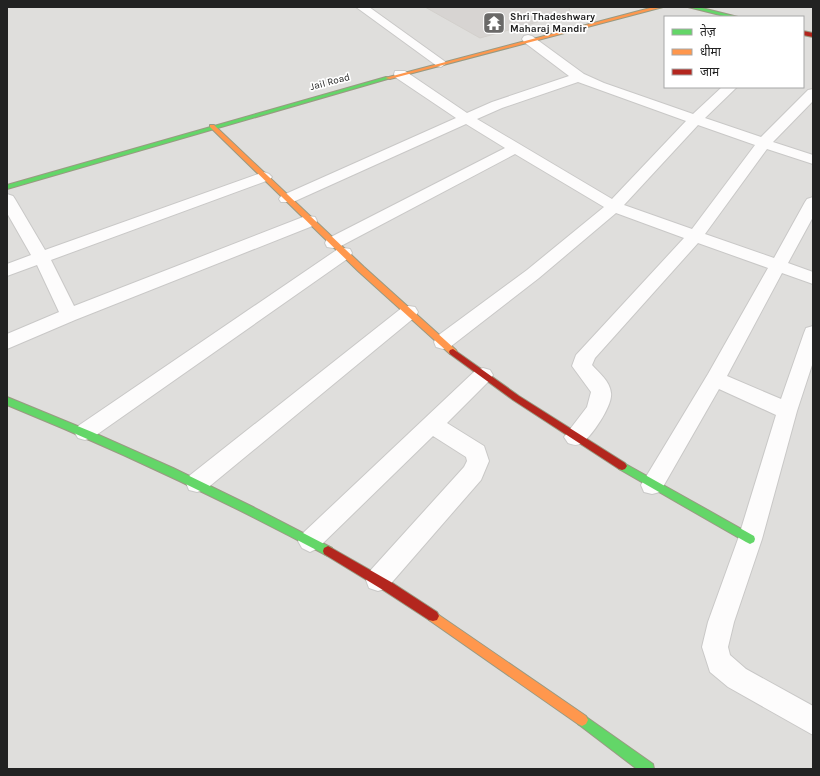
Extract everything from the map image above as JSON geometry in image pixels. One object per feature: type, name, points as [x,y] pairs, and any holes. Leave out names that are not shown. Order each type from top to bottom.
[{"type":"street","points":[[362,7],[441,63]]},
{"type":"street","name":"Jail Road","points":[[7,187],[212,126],[400,74],[528,39],[660,7]]},
{"type":"street","points":[[691,7],[718,10],[733,16]]},
{"type":"street","points":[[528,39],[579,77],[599,86],[763,144],[813,160]]},
{"type":"street","points":[[400,74],[466,118],[614,207],[813,278]]},
{"type":"street","points":[[287,200],[466,118],[528,93],[579,77]]},
{"type":"street","points":[[443,342],[533,274],[614,207],[695,120],[729,88]]},
{"type":"street","points":[[575,437],[598,405],[601,396],[599,386],[586,373],[582,366],[586,355],[695,236],[763,144],[813,93]]},
{"type":"street","points":[[212,126],[309,221],[409,312],[483,375],[575,437],[652,484],[750,539]]},
{"type":"street","points":[[85,432],[339,248],[516,148]]},
{"type":"street","points":[[7,270],[264,177]]},
{"type":"street","points":[[7,199],[41,257],[69,315]]},
{"type":"street","points":[[652,484],[715,379],[779,266],[813,202]]},
{"type":"street","points":[[7,342],[69,315],[309,221]]},
{"type":"street","points":[[197,483],[409,312]]},
{"type":"street","points":[[813,333],[787,411],[750,539],[721,622],[715,647],[720,663],[737,678],[813,721]]},
{"type":"street","points":[[310,541],[483,375]]},
{"type":"street","points":[[715,379],[787,411]]},
{"type":"street","points":[[7,401],[85,432],[197,483],[310,541],[378,580],[588,723],[648,769]]},
{"type":"street","points":[[378,580],[473,473],[478,462],[476,452],[432,424]]},
{"type":"shaded area","points":[[7,7],[813,7],[813,769],[7,769]]},
{"type":"building","name":"Shri Thadeshwary Maharaj Mandir","points":[[425,7],[569,7],[570,13],[480,38]]},
{"type":"traffic: fast","points":[[691,7],[731,16]]},
{"type":"traffic: fast","points":[[7,187],[388,78]]},
{"type":"traffic: fast","points":[[7,401],[170,471],[328,551]]},
{"type":"traffic: fast","points":[[622,466],[750,539]]},
{"type":"traffic: fast","points":[[582,720],[648,769]]},
{"type":"traffic: slow","points":[[388,78],[660,7]]},
{"type":"traffic: slow","points":[[212,126],[361,269],[453,352]]},
{"type":"traffic: slow","points":[[433,616],[582,720]]},
{"type":"traffic: jam","points":[[804,33],[813,35]]},
{"type":"traffic: jam","points":[[453,352],[516,398],[622,466]]},
{"type":"traffic: jam","points":[[328,551],[387,586],[433,616]]},
{"type":"place","name":"Shri Thadeshwary Maharaj Mandir","points":[[494,23]]}]
